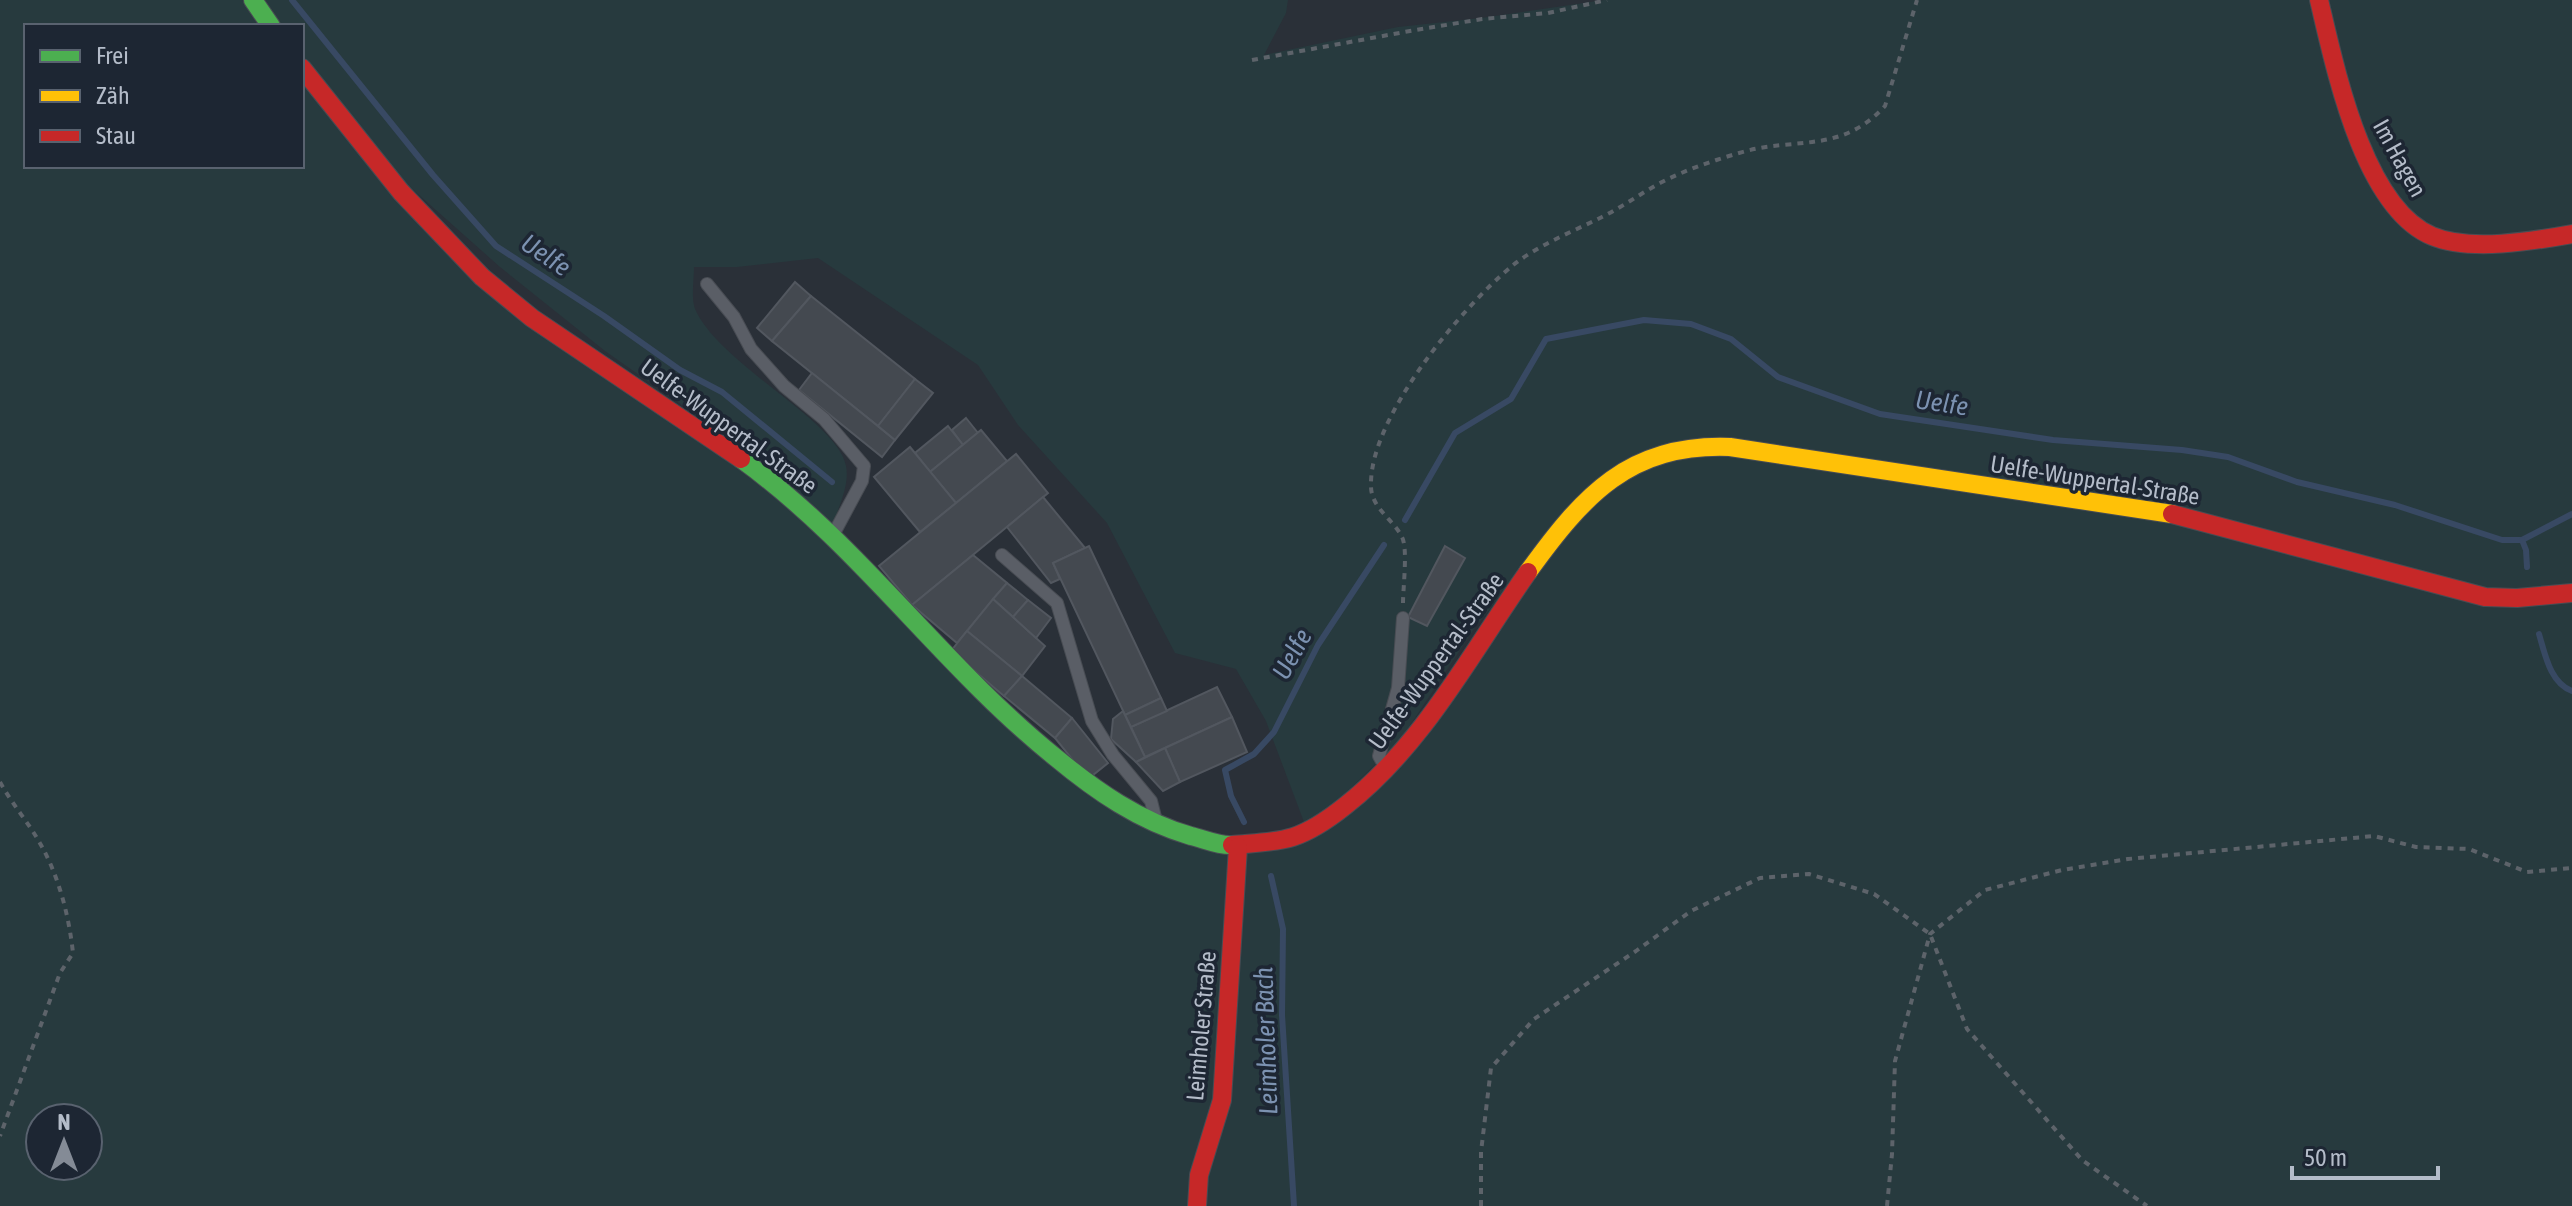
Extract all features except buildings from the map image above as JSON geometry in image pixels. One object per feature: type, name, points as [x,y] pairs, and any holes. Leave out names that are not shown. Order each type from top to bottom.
[{"type":"main road","points":[[253,0],[270,24]]},
{"type":"main road","name":"Im Hagen","points":[[2319,0],[2340,85],[2356,131],[2384,189],[2409,222],[2432,235],[2473,242],[2572,234]]},
{"type":"main road","name":"Uelfe-Wuppertal-Straße","points":[[304,70],[423,218],[512,304],[712,437],[762,474],[833,535],[890,598],[1005,713],[1104,797],[1158,828],[1193,839],[1238,847],[1261,847],[1320,824],[1360,795],[1410,744],[1542,553],[1575,511],[1594,492],[1624,471],[1651,456],[1683,448],[1730,447],[2153,510],[2235,529],[2485,597],[2517,598],[2572,593]]},
{"type":"main road","name":"Leimholer Straße","points":[[1197,1206],[1199,1175],[1222,1100],[1238,847]]},
{"type":"lane","points":[[707,284],[734,317],[751,349],[784,386],[824,419],[864,466],[862,481],[833,535]]},
{"type":"lane","points":[[1002,555],[1057,603],[1092,721],[1113,755],[1151,801],[1158,828]]},
{"type":"lane","points":[[1387,770],[1379,756],[1398,688],[1403,618]]},
{"type":"path","points":[[1252,60],[1468,22],[1548,13],[1607,0]]},
{"type":"path","points":[[1403,618],[1404,539],[1376,505],[1371,489],[1373,469],[1393,410],[1419,368],[1479,299],[1513,266],[1541,247],[1606,215],[1662,182],[1706,163],[1748,150],[1826,142],[1873,119],[1885,106],[1917,0]]},
{"type":"path","points":[[0,782],[41,845],[70,927],[73,953],[60,973],[0,1136]]},
{"type":"path","points":[[1887,1206],[1895,1061],[1930,934],[1985,890],[2062,870],[2143,858],[2374,836],[2416,847],[2469,849],[2527,872],[2572,868]]},
{"type":"path","points":[[1481,1206],[1481,1152],[1491,1068],[1534,1019],[1691,911],[1760,878],[1809,874],[1874,894],[1930,934],[1967,1029],[2082,1160],[2147,1206]]},
{"type":"green space","points":[[0,0],[253,0],[270,24],[24,24],[24,168],[304,168],[304,71],[400,191],[481,277],[526,314],[718,441],[774,483],[847,551],[965,675],[1032,739],[1103,794],[1173,833],[1242,847],[1307,830],[1266,721],[1236,669],[1175,653],[1107,523],[1018,425],[978,365],[818,258],[737,267],[694,267],[694,305],[708,330],[728,351],[823,430],[838,449],[847,473],[833,525],[729,438],[605,351],[500,267],[383,163],[304,64],[304,24],[275,24],[259,0],[1288,0],[1286,13],[1264,55],[1398,27],[1604,0],[2312,0],[2313,4],[2325,0],[2572,0],[2572,590],[2516,595],[2441,584],[2237,525],[2153,506],[1785,450],[1704,441],[1664,447],[1620,467],[1570,508],[1474,629],[1401,739],[1310,828],[1335,815],[1351,802],[1413,739],[1432,716],[1545,549],[1578,509],[1617,475],[1639,462],[1680,448],[1730,447],[2153,510],[2235,529],[2485,597],[2517,598],[2572,593],[2572,1206],[0,1206]]},
{"type":"waterway","name":"Uelfe","points":[[292,0],[433,175],[496,246],[680,370],[722,392],[832,482]]},
{"type":"waterway","name":"Uelfe","points":[[1405,520],[1455,433],[1511,399],[1546,339],[1644,320],[1691,324],[1731,339],[1778,377],[1880,414],[2053,440],[2182,450],[2228,457],[2297,482],[2395,505],[2502,540],[2522,540],[2572,514]]},
{"type":"waterway","points":[[2522,540],[2527,567]]},
{"type":"waterway","name":"Uelfe","points":[[1244,822],[1231,796],[1225,770],[1254,754],[1274,732],[1318,645],[1384,545]]},
{"type":"waterway","points":[[2539,634],[2553,675],[2572,691]]},
{"type":"waterway","name":"Leimholer Bach","points":[[1271,876],[1283,929],[1282,1015],[1294,1206]]},
{"type":"traffic: fast","points":[[253,0],[270,24]]},
{"type":"traffic: fast","points":[[741,459],[784,492],[824,529],[975,684],[1070,770],[1119,804],[1154,822],[1212,842],[1232,845]]},
{"type":"traffic: slow","points":[[1528,572],[1589,498],[1612,480],[1636,465],[1664,454],[1695,448],[1730,447],[2172,514]]},
{"type":"traffic: jam","points":[[2319,0],[2356,132],[2387,196],[2408,220],[2432,236],[2464,243],[2502,244],[2572,234]]},
{"type":"traffic: jam","points":[[304,71],[401,192],[482,277],[532,318],[741,459]]},
{"type":"traffic: jam","points":[[2172,514],[2485,597],[2517,598],[2572,593]]},
{"type":"traffic: jam","points":[[1232,845],[1278,840],[1300,834],[1333,815],[1373,781],[1423,726],[1528,572]]},
{"type":"traffic: jam","points":[[1197,1206],[1199,1175],[1222,1100],[1238,847]]}]
